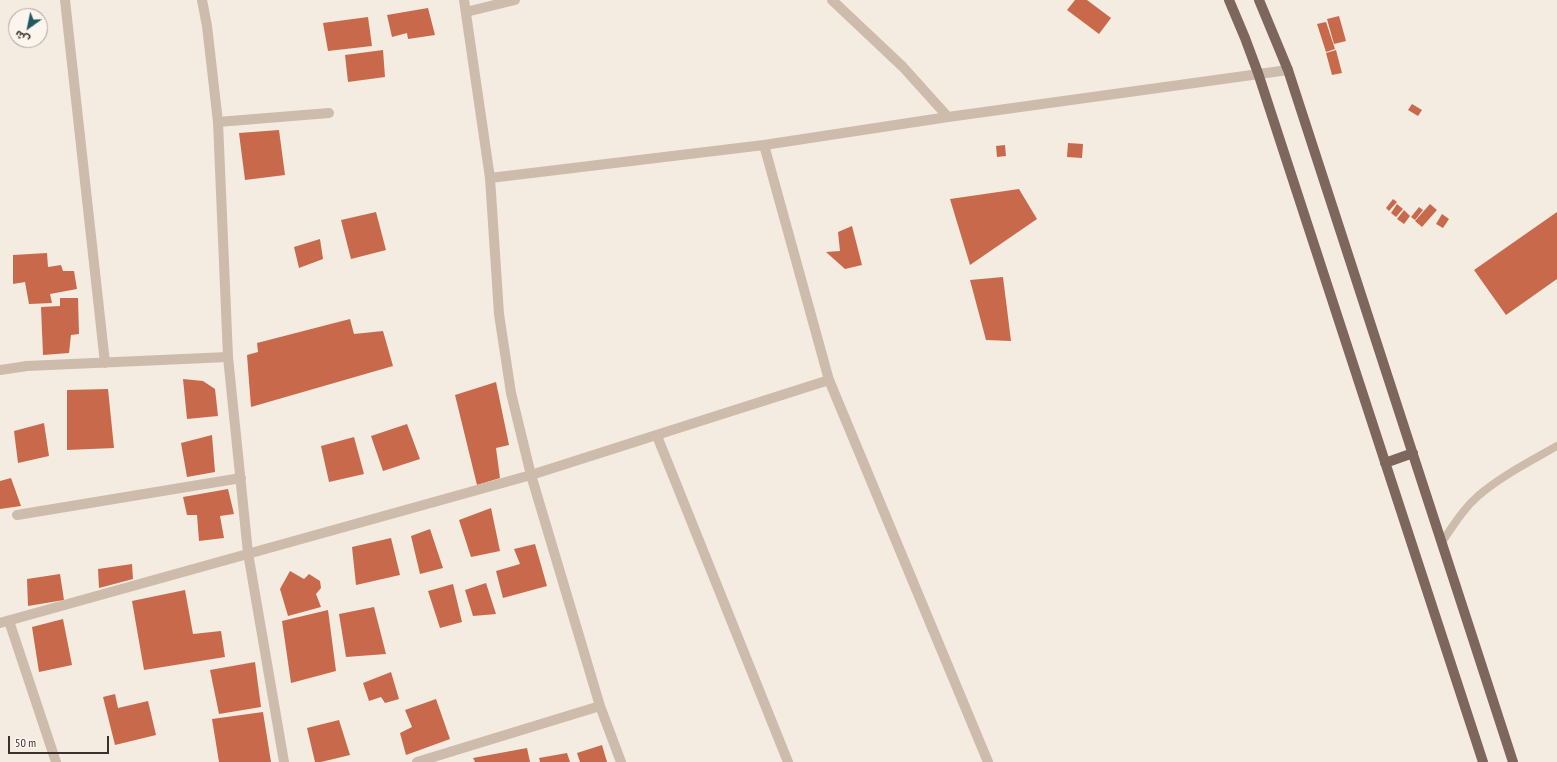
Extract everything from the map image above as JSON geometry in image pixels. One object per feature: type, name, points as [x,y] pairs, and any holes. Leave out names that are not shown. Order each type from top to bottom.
[{"type":"main road","points":[[1229,0],[1258,73],[1484,762]]},
{"type":"main road","points":[[1259,0],[1288,70],[1513,762]]},
{"type":"main road","points":[[1386,463],[1413,453]]},
{"type":"street","points":[[65,0],[105,363]]},
{"type":"street","points":[[202,0],[207,26],[218,122],[228,357],[248,553],[284,762]]},
{"type":"street","points":[[464,0],[490,178],[499,314],[511,393],[531,475],[600,706],[621,762]]},
{"type":"street","points":[[466,12],[515,0]]},
{"type":"street","points":[[832,0],[903,67],[948,117]]},
{"type":"street","points":[[490,178],[764,145],[948,117],[1288,70]]},
{"type":"street","points":[[218,122],[329,113]]},
{"type":"street","points":[[764,145],[829,380],[988,762]]},
{"type":"street","points":[[0,370],[27,366],[228,357]]},
{"type":"street","points":[[56,762],[4,622],[531,475],[829,380]]},
{"type":"street","points":[[657,436],[788,762]]},
{"type":"street","points":[[17,515],[241,478]]},
{"type":"street","points":[[417,762],[600,706]]},
{"type":"lane","points":[[1442,542],[1459,516],[1478,496],[1502,479],[1557,446]]},
{"type":"building","points":[[1075,0],[1087,0],[1111,18],[1099,34],[1067,10]]},
{"type":"building","points":[[428,8],[435,35],[408,39],[407,33],[392,37],[387,15]]},
{"type":"building","points":[[1339,16],[1346,41],[1334,44],[1327,19]]},
{"type":"building","points":[[368,17],[372,46],[328,51],[323,23]]},
{"type":"building","points":[[1326,22],[1335,49],[1326,52],[1317,24]]},
{"type":"building","points":[[383,50],[385,77],[348,82],[345,55]]},
{"type":"building","points":[[1336,50],[1342,73],[1332,75],[1326,53]]},
{"type":"building","points":[[1412,104],[1422,110],[1418,116],[1408,110]]},
{"type":"building","points":[[279,130],[285,175],[245,180],[239,133]]},
{"type":"building","points":[[1068,143],[1083,144],[1082,158],[1067,157]]},
{"type":"building","points":[[1005,145],[1006,156],[997,157],[996,146]]},
{"type":"building","points":[[1019,189],[1037,219],[970,265],[950,199]]},
{"type":"building","points":[[1393,199],[1397,202],[1389,211],[1386,208]]},
{"type":"building","points":[[1397,204],[1403,209],[1396,217],[1391,213]]},
{"type":"building","points":[[1430,204],[1437,210],[1422,227],[1415,221]]},
{"type":"building","points":[[1419,207],[1423,210],[1415,220],[1411,217]]},
{"type":"building","points":[[1404,210],[1410,216],[1404,224],[1397,219]]},
{"type":"building","points":[[376,212],[386,250],[351,259],[341,220]]},
{"type":"building","points":[[1557,212],[1557,279],[1506,315],[1474,270]]},
{"type":"building","points":[[1442,214],[1449,219],[1443,228],[1436,224]]},
{"type":"building","points":[[852,226],[862,265],[845,269],[826,252],[840,251],[838,232]]},
{"type":"building","points":[[320,239],[323,259],[299,268],[294,247]]},
{"type":"building","points":[[47,253],[48,267],[61,265],[63,271],[74,271],[77,289],[50,294],[52,303],[29,304],[25,282],[13,284],[13,255]]},
{"type":"building","points":[[1003,277],[1011,341],[986,340],[970,280]]},
{"type":"building","points":[[60,298],[78,298],[79,334],[71,335],[69,353],[43,355],[41,307],[60,306]]},
{"type":"building","points":[[350,319],[354,334],[383,331],[393,366],[251,407],[247,355],[258,352],[257,343]]},
{"type":"building","points":[[183,379],[203,381],[215,389],[218,416],[187,419]]},
{"type":"building","points":[[496,382],[509,445],[496,448],[500,478],[477,485],[455,395]]},
{"type":"building","points":[[108,389],[114,448],[67,450],[67,390]]},
{"type":"building","points":[[44,423],[49,456],[18,463],[14,431]]},
{"type":"building","points":[[407,424],[420,459],[383,471],[371,436]]},
{"type":"building","points":[[212,435],[215,472],[187,477],[181,443]]},
{"type":"building","points":[[354,437],[364,474],[329,482],[321,446]]},
{"type":"building","points":[[11,478],[21,506],[0,509],[0,481]]},
{"type":"building","points":[[228,489],[234,514],[220,516],[224,538],[199,541],[197,515],[187,515],[183,497]]},
{"type":"building","points":[[491,508],[500,551],[471,557],[459,520]]},
{"type":"building","points":[[430,529],[443,568],[420,574],[411,536]]},
{"type":"building","points":[[391,538],[400,575],[356,585],[352,547]]},
{"type":"building","points":[[535,544],[547,586],[503,598],[496,571],[520,564],[514,549]]},
{"type":"building","points":[[132,564],[133,579],[99,588],[98,569]]},
{"type":"building","points":[[290,571],[304,579],[309,574],[320,581],[321,588],[316,594],[321,607],[288,616],[280,589]]},
{"type":"building","points":[[60,574],[64,600],[28,606],[27,579]]},
{"type":"building","points":[[486,583],[496,614],[473,616],[465,590]]},
{"type":"building","points":[[453,584],[462,622],[440,628],[428,591]]},
{"type":"building","points":[[185,590],[193,634],[221,631],[225,657],[144,670],[132,601]]},
{"type":"building","points":[[374,607],[386,654],[346,657],[339,614]]},
{"type":"building","points":[[328,610],[336,671],[291,683],[282,621]]},
{"type":"building","points":[[63,619],[72,665],[39,672],[32,627]]},
{"type":"building","points":[[255,662],[261,707],[219,714],[210,670]]},
{"type":"building","points":[[391,672],[399,699],[385,703],[381,697],[369,701],[363,683]]},
{"type":"building","points":[[115,694],[118,708],[148,701],[156,735],[115,745],[103,697]]},
{"type":"building","points":[[436,699],[450,739],[406,755],[400,733],[412,727],[405,710]]},
{"type":"building","points":[[263,712],[271,762],[219,762],[212,719]]},
{"type":"building","points":[[339,720],[350,755],[315,762],[307,728]]},
{"type":"building","points":[[602,745],[607,762],[580,762],[577,753]]},
{"type":"building","points":[[527,748],[530,762],[475,762],[473,758]]},
{"type":"building","points":[[567,753],[570,762],[540,762],[539,758]]}]
